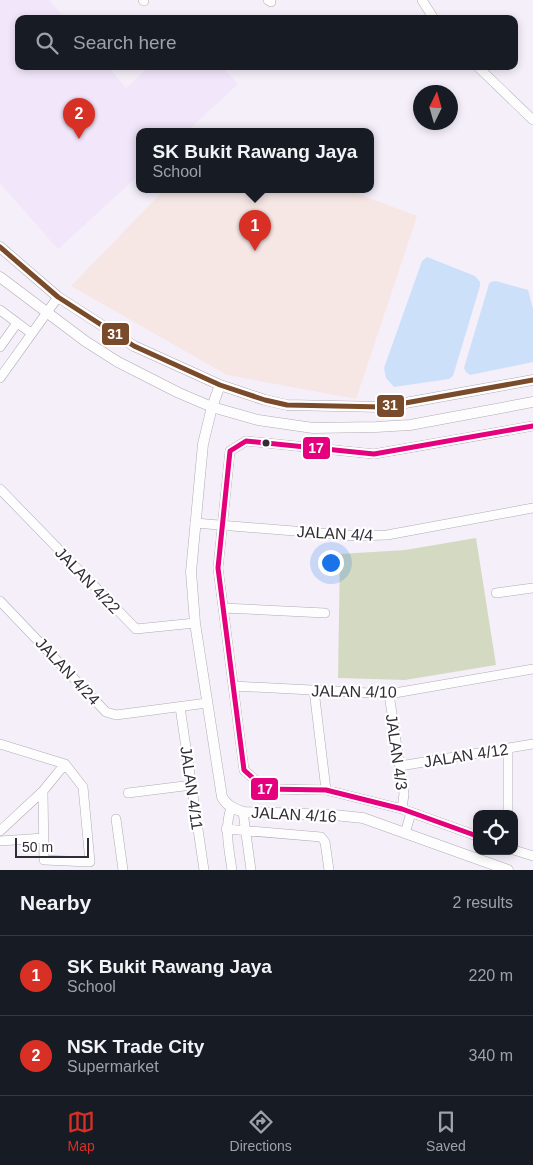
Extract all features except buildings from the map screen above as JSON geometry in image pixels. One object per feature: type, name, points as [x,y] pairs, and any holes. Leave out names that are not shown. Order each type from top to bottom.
[{"type":"street","points":[[422,0],[431,15]]},
{"type":"street","points":[[481,70],[533,120]]},
{"type":"street","points":[[0,247],[58,297],[134,346],[256,398],[287,405],[383,407],[533,380]]},
{"type":"street","points":[[0,277],[46,313],[118,362],[179,393],[233,414],[268,422],[313,428],[358,428],[410,425],[533,402]]},
{"type":"street","points":[[0,378],[58,297]]},
{"type":"street","points":[[0,310],[32,333]]},
{"type":"street","points":[[0,347],[17,323]]},
{"type":"street","name":"JALAN 4/16","points":[[220,384],[203,444],[191,572],[195,623],[222,797],[231,808],[243,812],[363,818],[508,870]]},
{"type":"street","points":[[473,835],[402,809],[326,790],[265,789],[244,770],[218,568],[230,451],[246,441],[374,454],[533,426]]},
{"type":"street","name":"JALAN 4/22","points":[[0,489],[136,629],[195,623]]},
{"type":"street","name":"JALAN 4/4","points":[[195,523],[356,536],[387,535],[533,508]]},
{"type":"street","points":[[496,593],[533,588]]},
{"type":"street","name":"JALAN 4/24","points":[[0,601],[106,712],[116,715],[207,703]]},
{"type":"street","points":[[223,608],[325,614]]},
{"type":"street","name":"JALAN 4/10","points":[[234,686],[389,694],[533,669]]},
{"type":"street","points":[[314,690],[326,790]]},
{"type":"street","name":"JALAN 4/3","points":[[389,694],[404,794],[402,809]]},
{"type":"street","name":"JALAN 4/11","points":[[180,707],[204,870]]},
{"type":"street","points":[[0,744],[65,764],[83,787],[90,862],[44,860],[43,791]]},
{"type":"street","name":"JALAN 4/12","points":[[400,766],[533,744]]},
{"type":"street","points":[[508,749],[508,810]]},
{"type":"street","points":[[0,831],[43,791],[65,764]]},
{"type":"street","points":[[128,793],[192,785]]},
{"type":"street","points":[[231,808],[226,829],[232,870]]},
{"type":"street","points":[[243,812],[252,870]]},
{"type":"street","points":[[405,833],[411,813]]},
{"type":"street","points":[[116,819],[123,870]]},
{"type":"street","points":[[226,829],[321,837],[325,842],[330,870]]},
{"type":"street","points":[[0,841],[44,838]]},
{"type":"street","points":[[518,851],[533,856]]},
{"type":"shaded area","points":[[0,0],[49,0],[62,15],[15,15],[15,70],[110,70],[126,88],[146,70],[225,70],[238,84],[190,128],[136,128],[136,178],[58,249],[0,183]]},
{"type":"shaded area","points":[[161,193],[356,193],[417,216],[356,399],[227,375],[71,286]]},
{"type":"green space","points":[[476,538],[496,665],[405,680],[338,678],[340,554],[405,550]]},
{"type":"water","points":[[427,257],[475,276],[480,282],[480,286],[453,376],[449,379],[394,387],[386,378],[384,368],[422,261]]},
{"type":"water","points":[[496,281],[528,290],[533,309],[533,362],[470,375],[464,368],[489,284]]},
{"type":"transit line","name":"31","points":[[0,247],[58,297],[134,346],[220,385],[265,400],[287,405],[383,407],[533,380]]},
{"type":"transit line","name":"17","points":[[473,835],[402,809],[326,790],[265,789],[244,770],[218,568],[230,451],[246,441],[374,454],[533,426]]},
{"type":"place","name":"NSK Trade City","points":[[79,139]]},
{"type":"place","name":"SK Bukit Rawang Jaya","points":[[255,251]]}]
